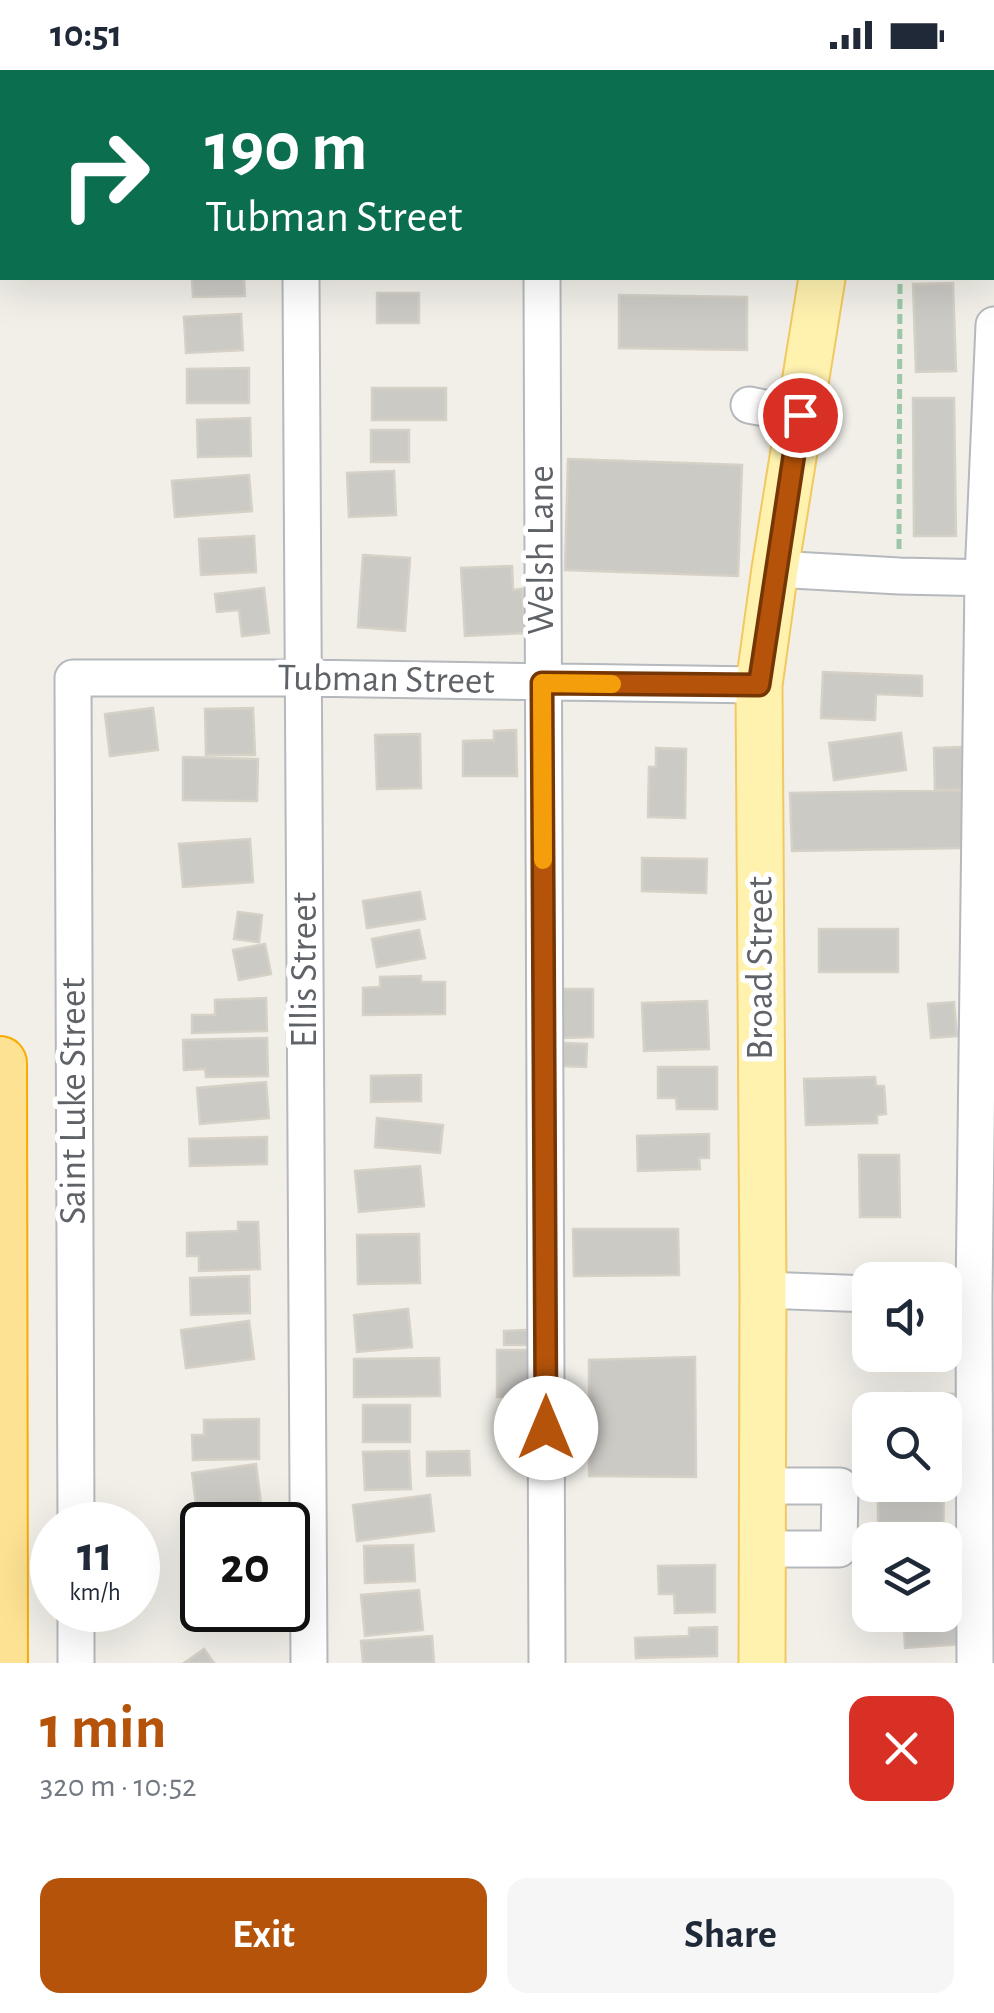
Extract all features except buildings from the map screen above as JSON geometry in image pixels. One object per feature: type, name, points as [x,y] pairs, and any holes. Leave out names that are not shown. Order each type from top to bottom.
[{"type":"highway","points":[[0,1063],[1,1663]]},
{"type":"highway","points":[[1,1314],[14,1663]]},
{"type":"main road","name":"Broad Street","points":[[762,1663],[764,1290],[759,685],[822,280]]},
{"type":"street","name":"Ellis Street","points":[[301,280],[308,1663]]},
{"type":"street","name":"Welsh Lane","points":[[542,280],[548,1663]]},
{"type":"street","points":[[975,1663],[971,1297],[994,325]]},
{"type":"street","points":[[750,405],[800,415]]},
{"type":"street","points":[[775,570],[988,578]]},
{"type":"street","name":"Tubman Street","points":[[73,678],[759,685]]},
{"type":"street","name":"Saint Luke Street","points":[[73,678],[76,1502]]},
{"type":"street","points":[[764,1290],[852,1293]]},
{"type":"street","points":[[762,1486],[840,1486],[839,1549],[762,1549]]},
{"type":"street","points":[[76,1632],[76,1663]]},
{"type":"path","points":[[899,576],[900,280]]},
{"type":"slow traffic","points":[[543,860],[542,683],[612,684]]},
{"type":"route","points":[[546,1428],[542,683],[759,685],[800,415]]}]
